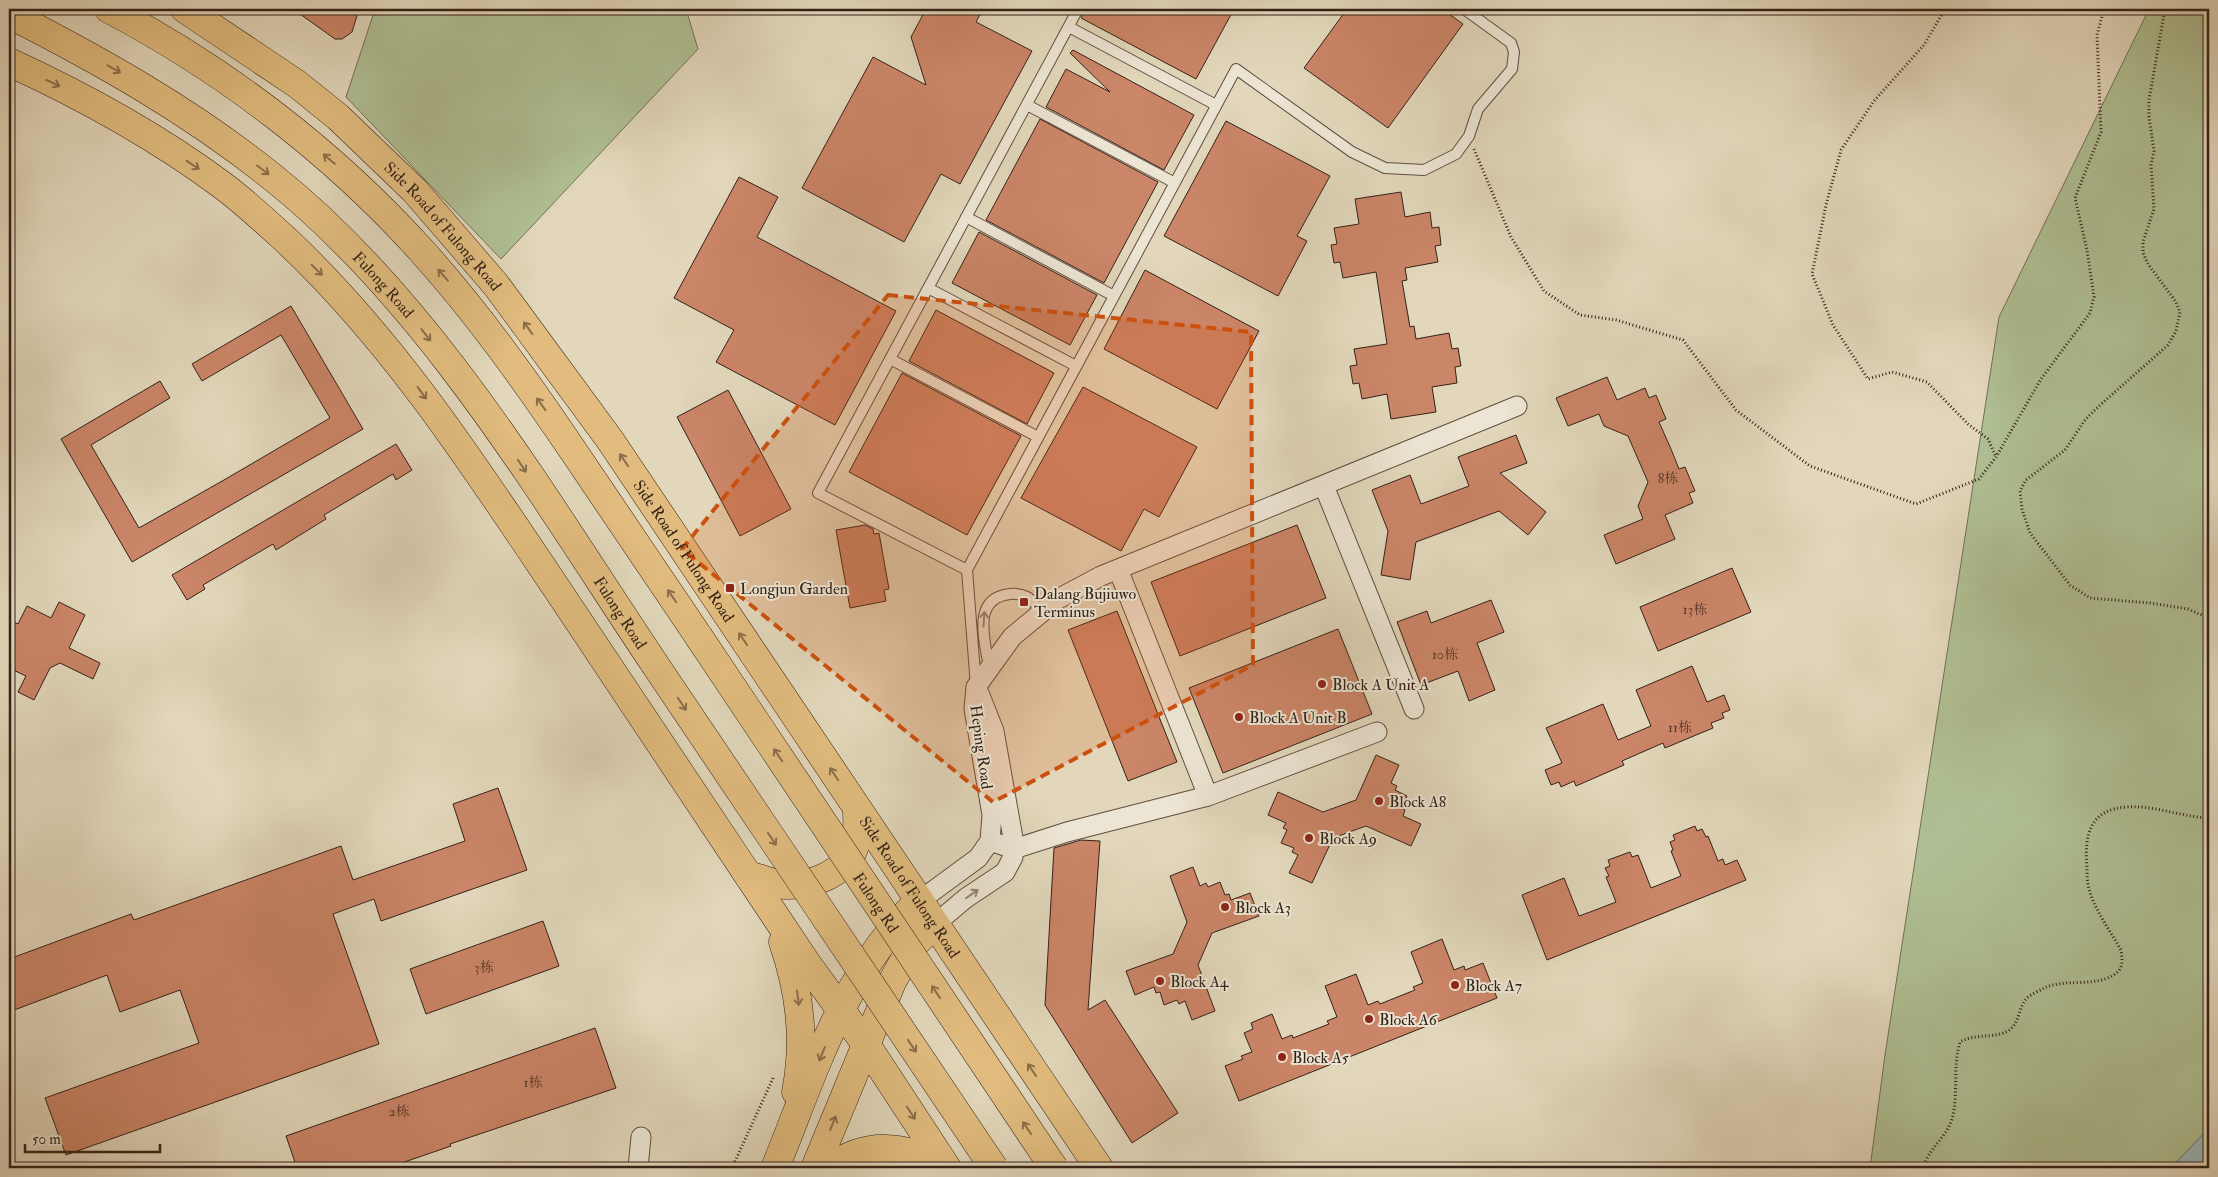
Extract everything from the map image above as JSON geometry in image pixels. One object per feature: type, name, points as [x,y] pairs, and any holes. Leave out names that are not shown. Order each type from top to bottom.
[{"type":"main road","name":"Fulong Rd","points":[[109,9],[181,50],[289,126],[339,168],[420,248],[454,288],[516,369],[699,637],[1054,1168]]},
{"type":"main road","name":"Side Road of Fulong Road","points":[[185,9],[297,84],[378,152],[415,191],[496,285],[610,440],[918,902],[1099,1168]]},
{"type":"main road","name":"Fulong Road","points":[[9,14],[119,72],[234,148],[300,201],[368,268],[424,333],[504,440],[994,1168]]},
{"type":"main road","points":[[9,62],[108,111],[223,185],[264,219],[343,296],[404,369],[471,461],[766,902],[865,1043],[947,1168]]},
{"type":"main road","points":[[748,875],[783,885],[809,884],[831,874],[852,854],[858,831],[857,808]]},
{"type":"main road","points":[[766,902],[791,964],[798,992],[802,1036],[799,1075],[789,1135]]},
{"type":"main road","points":[[775,1168],[840,1009],[885,937],[918,902]]},
{"type":"main road","points":[[815,1168],[865,1043],[902,964],[912,946],[934,925]]},
{"type":"main road","points":[[831,1168],[855,1155],[892,1149],[907,1150],[926,1158],[940,1168]]},
{"type":"street","points":[[976,687],[1012,637],[1035,617],[1072,591],[1118,569],[1517,406]]},
{"type":"street","points":[[1324,486],[1414,709]]},
{"type":"street","points":[[1118,569],[1208,796]]},
{"type":"street","name":"Heping Road","points":[[976,687],[974,709],[992,815],[990,841]]},
{"type":"street","name":"Heping Road","points":[[976,687],[986,707],[994,731],[1014,849]]},
{"type":"street","points":[[918,902],[978,858],[990,841],[1014,849],[1067,832],[1208,796],[1377,732]]},
{"type":"street","points":[[934,925],[966,898],[1005,872],[1011,865],[1014,849]]},
{"type":"street","points":[[638,1168],[641,1137]]},
{"type":"lane","points":[[967,570],[818,493],[1078,9]]},
{"type":"lane","points":[[976,687],[967,570],[1236,69],[1352,152],[1386,168],[1424,170],[1456,154],[1469,136],[1478,109],[1512,69],[1514,52],[1510,43],[1464,9]]},
{"type":"lane","points":[[1069,27],[1216,105]]},
{"type":"lane","points":[[1027,104],[1175,183]]},
{"type":"lane","points":[[966,217],[1114,296]]},
{"type":"lane","points":[[928,288],[1076,366]]},
{"type":"lane","points":[[890,359],[1038,437]]},
{"type":"lane","points":[[989,667],[982,620],[988,604],[1000,596],[1020,594],[1028,597],[1037,606],[1038,610],[1035,617]]},
{"type":"path","points":[[1945,9],[1924,45],[1874,101],[1841,150],[1826,205],[1812,274],[1833,325],[1868,379],[1892,372],[1927,382],[1968,424],[1988,439],[1996,457]]},
{"type":"path","points":[[1464,142],[1476,151],[1511,237],[1544,291],[1580,315],[1616,320],[1683,340],[1736,410],[1810,466],[1916,504],[1979,479],[1996,457],[2041,378],[2090,313],[2094,297],[2087,250],[2074,198],[2100,132],[2097,35],[2104,9]]},
{"type":"path","points":[[2166,9],[2149,100],[2149,117],[2154,152],[2151,165],[2154,208],[2143,242],[2143,253],[2148,264],[2176,302],[2180,312],[2176,331],[2168,345],[2098,406],[2085,420],[2065,450],[2026,480],[2020,491],[2022,509],[2030,533],[2070,585],[2090,598],[2150,603],[2188,609],[2209,618]]},
{"type":"path","points":[[1923,1168],[1932,1150],[1949,1128],[1953,1114],[1957,1075],[1956,1056],[1960,1042],[1969,1037],[1998,1034],[2009,1030],[2016,1023],[2026,999],[2043,989],[2058,983],[2099,980],[2113,975],[2120,969],[2122,961],[2121,950],[2088,888],[2087,837],[2094,820],[2104,813],[2124,807],[2142,806],[2209,818]]},
{"type":"path","points":[[732,1168],[776,1072]]},
{"type":"highlighted area","points":[[888,295],[1251,332],[1253,665],[993,802],[682,549]]},
{"type":"green space","points":[[375,9],[686,9],[698,49],[501,259],[346,97]]},
{"type":"green space","points":[[2149,9],[2209,9],[2209,1128],[2171,1168],[1870,1168],[1885,1055],[1999,317]]},
{"type":"water","points":[[2209,1128],[2209,1168],[2171,1168]]},
{"type":"building","points":[[293,9],[359,9],[352,32],[342,39],[335,39]]},
{"type":"building","points":[[926,9],[983,9],[976,22],[1032,51],[960,184],[941,174],[904,242],[802,188],[873,57],[926,85],[911,37]]},
{"type":"building","points":[[1087,9],[1234,9],[1196,79],[1081,18]]},
{"type":"building","points":[[1347,9],[1442,9],[1463,24],[1388,128],[1304,68]]},
{"type":"building","points":[[1073,50],[1194,115],[1164,170],[1046,107],[1066,69],[1110,92],[1070,53]]},
{"type":"building","points":[[1040,119],[1158,182],[1104,283],[986,220]]},
{"type":"building","points":[[1226,121],[1330,176],[1297,236],[1307,241],[1278,296],[1164,236]]},
{"type":"building","points":[[739,177],[778,197],[757,237],[896,311],[835,425],[716,362],[734,330],[674,298]]},
{"type":"building","points":[[1401,192],[1405,217],[1430,212],[1432,228],[1439,227],[1441,245],[1435,246],[1438,262],[1405,268],[1407,280],[1402,281],[1410,327],[1414,326],[1416,339],[1449,333],[1452,349],[1458,348],[1461,366],[1455,367],[1457,383],[1432,387],[1436,412],[1391,419],[1387,394],[1362,399],[1359,383],[1353,384],[1350,366],[1357,365],[1354,349],[1387,344],[1376,272],[1343,278],[1340,262],[1334,263],[1331,245],[1337,244],[1334,228],[1359,224],[1355,199]]},
{"type":"building","points":[[979,232],[1097,295],[1070,345],[952,283]]},
{"type":"building","points":[[1145,270],[1259,331],[1217,409],[1104,349]]},
{"type":"building","points":[[291,306],[363,429],[132,562],[61,439],[160,381],[170,398],[91,445],[139,528],[224,480],[330,418],[281,335],[202,381],[192,364]]},
{"type":"building","points":[[936,310],[1054,373],[1027,424],[909,361]]},
{"type":"building","points":[[902,373],[1021,436],[967,535],[849,472]]},
{"type":"building","points":[[1607,377],[1617,400],[1645,388],[1649,398],[1656,395],[1666,419],[1659,422],[1679,469],[1685,467],[1695,491],[1689,493],[1693,503],[1665,515],[1675,539],[1616,564],[1604,535],[1643,519],[1638,506],[1648,482],[1628,436],[1604,426],[1599,414],[1568,426],[1556,398]]},
{"type":"building","points":[[1083,387],[1197,447],[1159,517],[1144,509],[1121,551],[1021,498]]},
{"type":"building","points":[[728,390],[791,509],[740,536],[677,417]]},
{"type":"building","points":[[1516,435],[1527,463],[1500,473],[1546,512],[1528,535],[1499,511],[1416,542],[1410,580],[1381,575],[1388,531],[1372,490],[1410,475],[1421,504],[1469,486],[1458,457]]},
{"type":"building","points":[[396,444],[412,470],[396,480],[393,474],[324,515],[326,519],[276,550],[273,544],[203,585],[205,589],[187,600],[172,575]]},
{"type":"building","points":[[865,525],[873,529],[874,534],[879,533],[889,589],[884,590],[886,601],[850,608],[836,530]]},
{"type":"building","points":[[1297,525],[1326,598],[1180,656],[1151,582]]},
{"type":"building","points":[[1732,568],[1751,612],[1658,651],[1640,607]]},
{"type":"building","points":[[1491,600],[1504,632],[1477,643],[1495,690],[1469,701],[1458,671],[1421,685],[1397,622],[1427,611],[1431,623]]},
{"type":"building","points":[[59,602],[85,615],[69,648],[100,663],[93,679],[60,663],[50,668],[34,700],[18,692],[26,676],[9,668],[9,620],[18,624],[27,606],[51,618]]},
{"type":"building","points":[[1117,611],[1177,762],[1128,781],[1068,630]]},
{"type":"building","points":[[1338,629],[1372,714],[1223,773],[1189,688]]},
{"type":"building","points":[[1692,666],[1707,702],[1724,695],[1730,710],[1722,713],[1724,718],[1711,723],[1713,728],[1665,748],[1663,743],[1622,761],[1624,765],[1576,786],[1574,781],[1561,787],[1559,782],[1551,785],[1545,770],[1562,763],[1546,728],[1603,704],[1618,740],[1651,726],[1636,690]]},
{"type":"building","points":[[1376,755],[1399,765],[1391,783],[1397,786],[1395,790],[1407,796],[1402,808],[1405,810],[1403,816],[1421,824],[1411,846],[1366,826],[1333,838],[1312,883],[1289,873],[1298,855],[1292,852],[1294,848],[1281,843],[1287,830],[1283,828],[1286,823],[1268,815],[1278,792],[1323,812],[1356,800]]},
{"type":"building","points":[[498,788],[527,870],[381,921],[374,899],[333,914],[379,1044],[66,1155],[45,1098],[199,1043],[180,990],[120,1012],[107,975],[9,1012],[9,959],[131,914],[134,920],[341,846],[353,880],[465,841],[453,804]]},
{"type":"building","points":[[1695,826],[1697,831],[1702,829],[1706,837],[1708,836],[1718,861],[1723,859],[1725,865],[1737,860],[1746,880],[1547,960],[1522,895],[1564,878],[1579,916],[1616,902],[1606,877],[1609,876],[1605,868],[1610,866],[1608,860],[1630,852],[1632,857],[1638,855],[1651,888],[1681,876],[1671,851],[1673,850],[1670,842],[1675,840],[1673,835]]},
{"type":"building","points":[[1081,840],[1100,841],[1088,1010],[1105,1000],[1178,1113],[1132,1143],[1045,1005],[1054,848]]},
{"type":"building","points":[[1193,867],[1200,886],[1206,883],[1208,887],[1220,882],[1225,895],[1229,894],[1231,900],[1250,893],[1259,916],[1212,933],[1198,965],[1215,1011],[1192,1020],[1185,1001],[1179,1004],[1177,1000],[1164,1005],[1160,992],[1156,993],[1154,987],[1135,995],[1126,971],[1173,954],[1187,922],[1170,876]]},
{"type":"building","points":[[543,921],[559,966],[426,1014],[410,969]]},
{"type":"building","points":[[1442,939],[1454,970],[1464,966],[1465,970],[1483,963],[1497,998],[1239,1101],[1225,1066],[1243,1059],[1241,1056],[1252,1052],[1244,1033],[1253,1029],[1251,1023],[1272,1014],[1282,1039],[1292,1035],[1293,1038],[1329,1024],[1327,1021],[1337,1017],[1325,986],[1356,974],[1368,1005],[1378,1001],[1380,1004],[1415,990],[1413,987],[1423,983],[1411,952]]},
{"type":"building","points":[[595,1028],[616,1088],[450,1144],[451,1146],[387,1168],[297,1168],[286,1136]]},
{"type":"place","name":"Longjun Garden","points":[[730,588]]},
{"type":"place","name":"Dalang Bujiuwo Terminus","points":[[1024,602]]},
{"type":"place","name":"Block A Unit A","points":[[1322,684]]},
{"type":"place","name":"Block A Unit B","points":[[1239,717]]},
{"type":"place","name":"Block A8","points":[[1379,801]]},
{"type":"place","name":"Block A9","points":[[1309,838]]},
{"type":"place","name":"Block A3","points":[[1225,907]]},
{"type":"place","name":"Block A4","points":[[1160,981]]},
{"type":"place","name":"Block A7","points":[[1455,985]]},
{"type":"place","name":"Block A6","points":[[1369,1019]]},
{"type":"place","name":"Block A5","points":[[1282,1057]]}]
